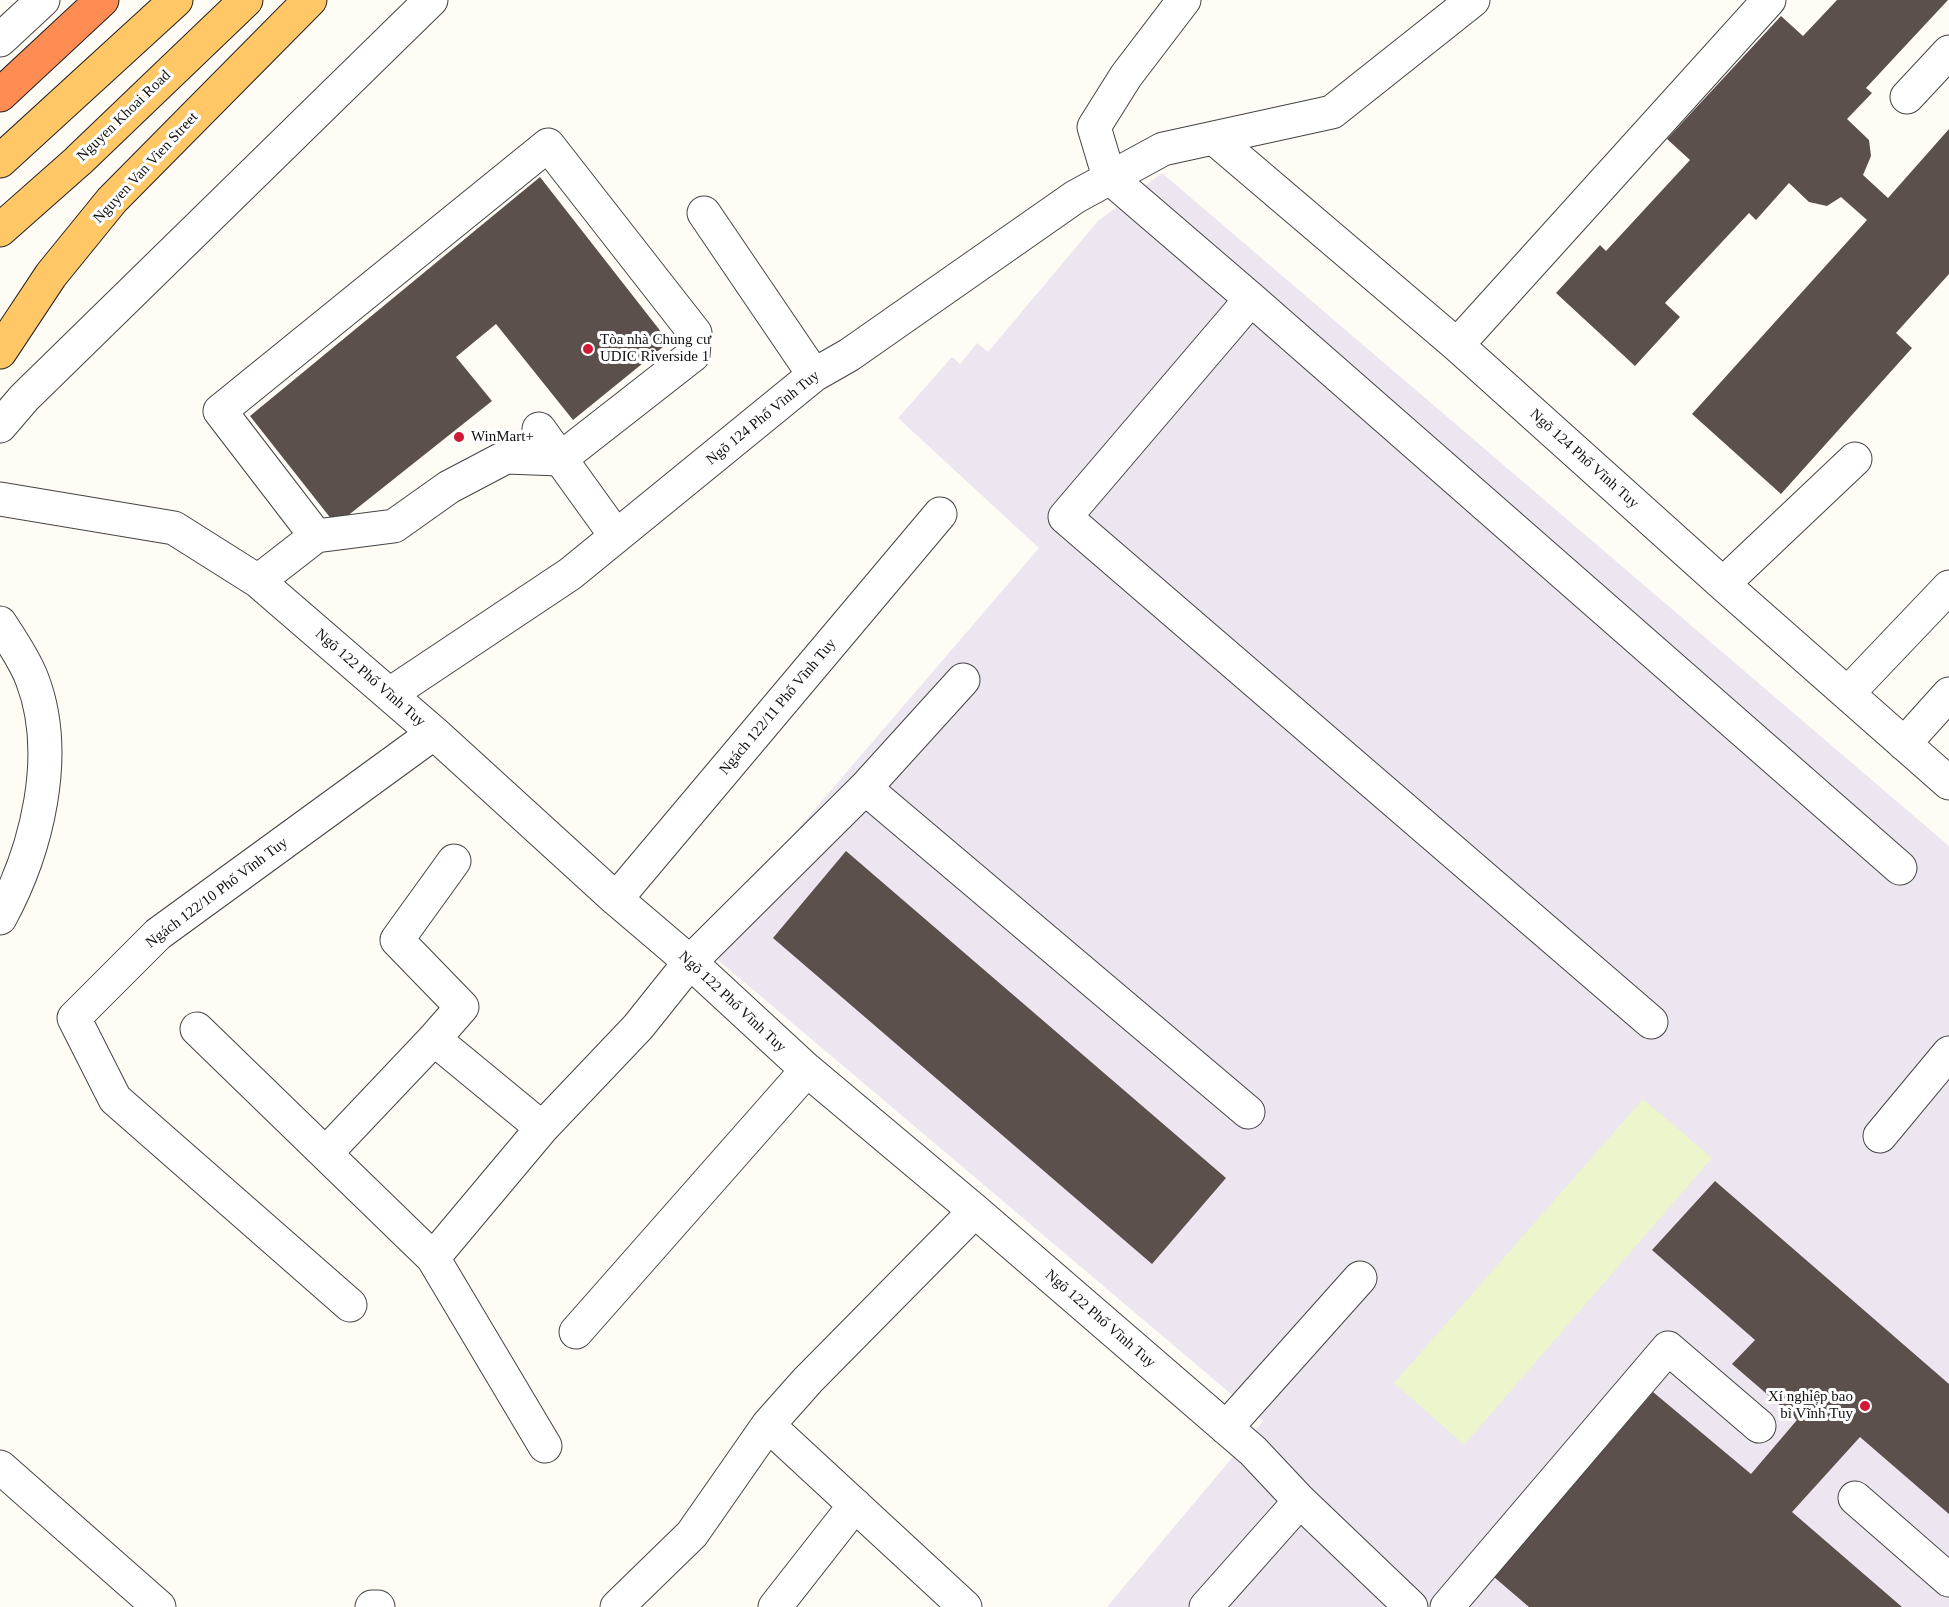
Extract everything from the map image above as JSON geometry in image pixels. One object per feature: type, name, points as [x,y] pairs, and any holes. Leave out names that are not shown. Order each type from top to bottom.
[{"type":"highway","points":[[0,95],[102,0]]},
{"type":"main road","points":[[0,161],[176,0]]},
{"type":"main road","name":"Nguyen Khoai Road","points":[[0,230],[78,161],[246,0]]},
{"type":"main road","name":"Nguyen Van Vien Street","points":[[0,352],[51,275],[112,200],[310,0]]},
{"type":"street","points":[[0,40],[43,0]]},
{"type":"street","points":[[0,426],[32,389],[431,0]]},
{"type":"street","points":[[1184,0],[1126,76],[1094,127],[1109,177],[1900,868]]},
{"type":"street","name":"Ngõ 124 Phố Vĩnh Tuy","points":[[390,694],[570,574],[814,375],[849,355],[1075,197],[1163,149],[1332,112],[1473,0]]},
{"type":"street","points":[[1457,345],[1769,0]]},
{"type":"street","points":[[1907,98],[1949,52]]},
{"type":"street","name":"Ngõ 124 Phố Vĩnh Tuy","points":[[1215,139],[1457,345],[1949,783]]},
{"type":"street","points":[[258,581],[316,536],[394,526],[449,487],[506,457],[560,459],[693,355],[695,333],[548,145],[220,411],[316,536]]},
{"type":"street","points":[[704,213],[814,375]]},
{"type":"street","points":[[1251,299],[1065,517],[1651,1022]]},
{"type":"street","points":[[539,429],[616,536]]},
{"type":"street","points":[[1723,584],[1855,459]]},
{"type":"street","name":"Ngõ 122 Phố Vĩnh Tuy","points":[[0,499],[174,528],[258,581],[434,733],[807,1070],[975,1211],[1252,1451],[1397,1603]]},
{"type":"street","name":"Ngách 122/11 Phố Vĩnh Tuy","points":[[616,899],[940,514]]},
{"type":"street","points":[[1848,693],[1949,588]]},
{"type":"street","points":[[0,623],[32,678],[43,719],[44,777],[34,839],[14,892],[0,918]]},
{"type":"street","points":[[434,1258],[543,1128],[638,1027],[690,962],[865,788],[963,680]]},
{"type":"street","points":[[1904,744],[1949,694]]},
{"type":"street","name":"Ngách 122/10 Phố Vĩnh Tuy","points":[[350,1305],[115,1099],[74,1018],[158,934],[434,733]]},
{"type":"street","points":[[865,788],[1248,1112]]},
{"type":"street","points":[[326,1153],[462,1008],[398,939],[454,861]]},
{"type":"street","points":[[197,1029],[434,1258],[545,1446]]},
{"type":"street","points":[[434,1039],[543,1128]]},
{"type":"street","points":[[1880,1136],[1949,1053]]},
{"type":"street","points":[[576,1332],[807,1070]]},
{"type":"street","points":[[617,1607],[692,1534],[768,1425],[808,1380],[975,1211]]},
{"type":"street","points":[[1226,1428],[1360,1278]]},
{"type":"street","points":[[1447,1607],[1668,1348],[1758,1426]]},
{"type":"street","points":[[768,1425],[965,1607]]},
{"type":"street","points":[[0,1467],[159,1607]]},
{"type":"street","points":[[1855,1498],[1949,1580]]},
{"type":"street","points":[[1206,1607],[1300,1501]]},
{"type":"street","points":[[775,1607],[855,1505]]},
{"type":"street","points":[[372,1607],[378,1607]]},
{"type":"shaded area","points":[[1162,173],[1949,846],[1949,1607],[1107,1607],[1263,1421],[699,944],[1039,548],[898,418],[952,357],[960,364],[977,343],[988,352],[1098,221]]},
{"type":"green space","points":[[1643,1099],[1712,1158],[1464,1445],[1394,1383]]},
{"type":"building","points":[[1837,0],[1948,0],[1866,88],[1872,93],[1847,119],[1869,140],[1871,156],[1863,175],[1888,198],[1949,129],[1949,274],[1896,333],[1912,348],[1781,494],[1692,414],[1867,220],[1841,197],[1827,206],[1809,202],[1789,183],[1756,220],[1749,213],[1665,303],[1680,317],[1635,366],[1556,293],[1600,245],[1606,251],[1690,160],[1667,139],[1781,16],[1803,36]]},
{"type":"building","name":"Tòa nhà Chung cư UDIC Riverside 1","points":[[540,177],[669,342],[573,420],[496,324],[456,357],[492,401],[336,525],[250,416]]},
{"type":"building","points":[[846,851],[1226,1178],[1152,1264],[773,938]]},
{"type":"building","name":"Xí nghiệp bao bì Vĩnh Tuy","points":[[1715,1181],[1949,1384],[1949,1514],[1860,1437],[1792,1512],[1902,1607],[1529,1607],[1494,1577],[1653,1392],[1751,1474],[1797,1420],[1732,1364],[1755,1340],[1652,1250]]},
{"type":"place","name":"Tòa nhà Chung cư UDIC Riverside 1","points":[[588,349]]},
{"type":"place","name":"WinMart+","points":[[459,437]]},
{"type":"place","name":"Xí nghiệp bao bì Vĩnh Tuy","points":[[1865,1406]]}]
